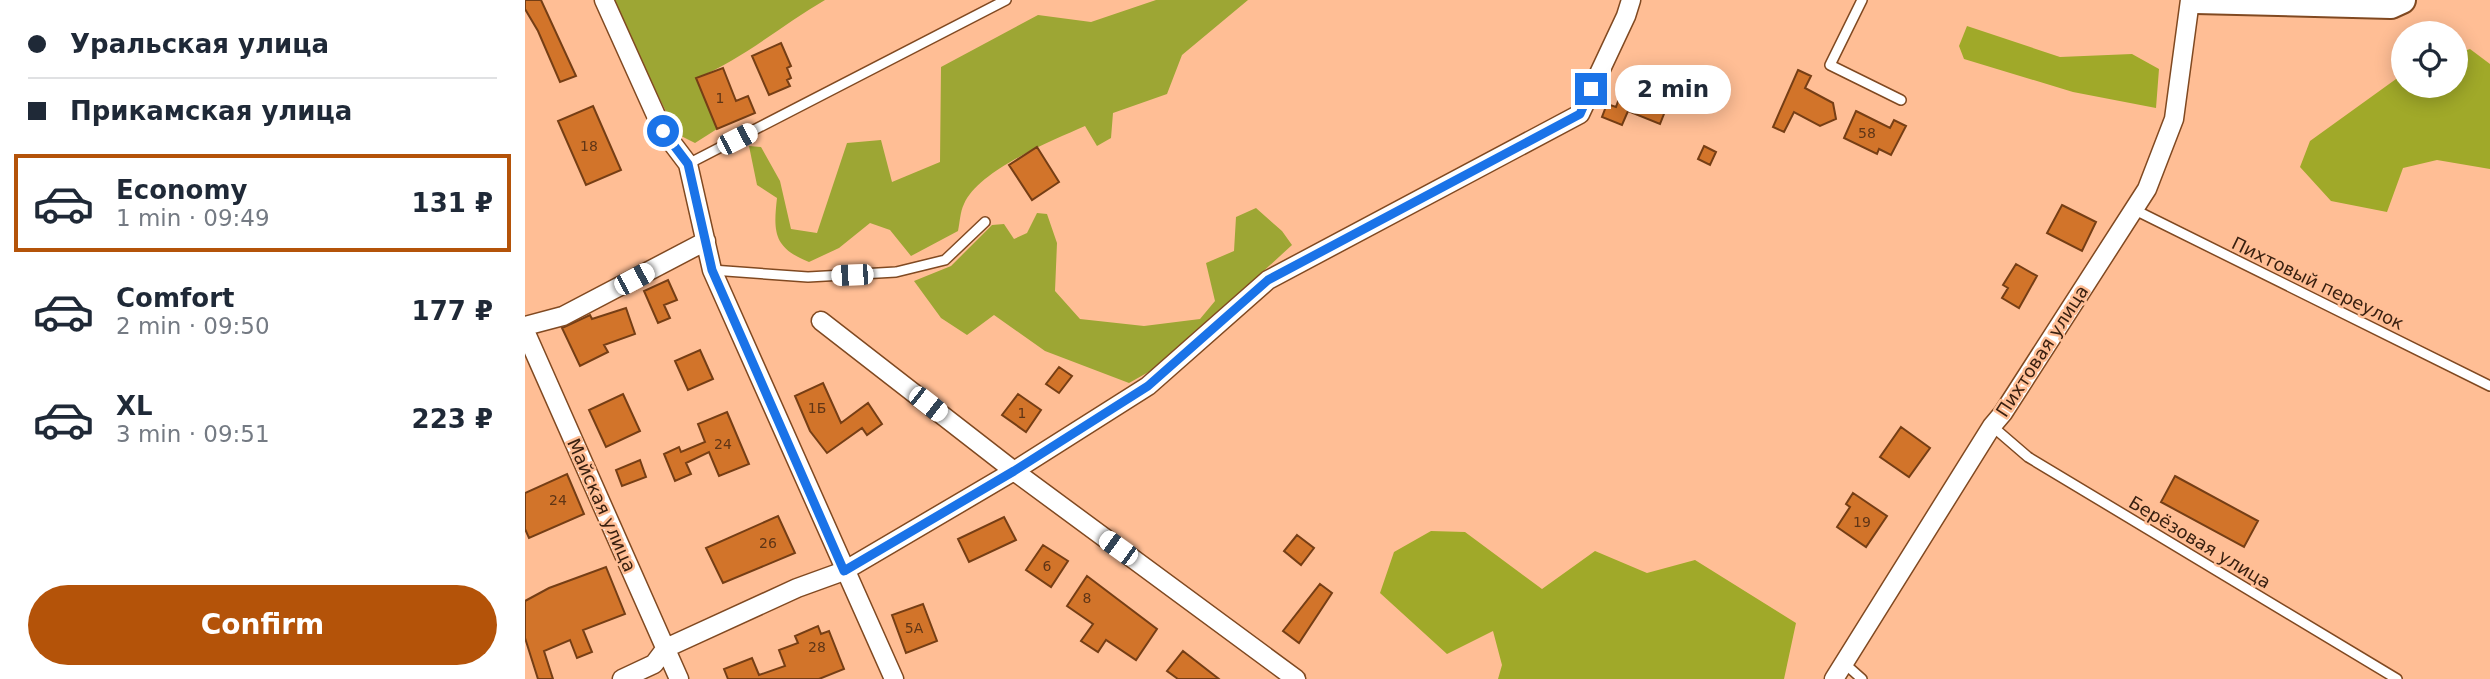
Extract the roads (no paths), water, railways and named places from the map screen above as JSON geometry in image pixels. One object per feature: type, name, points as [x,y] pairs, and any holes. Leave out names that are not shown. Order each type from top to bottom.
[{"type":"main road","points":[[2196,0],[2391,5],[2402,0]]},
{"type":"street","points":[[604,0],[663,131],[688,164],[712,270],[894,679]]},
{"type":"street","points":[[622,679],[654,664],[666,648],[797,588],[844,571],[1014,471],[1148,386],[1268,280],[1580,114],[1626,16],[1630,0]]},
{"type":"street","name":"Пихтовая улица","points":[[1834,679],[1992,426],[2147,189],[2174,119],[2190,0]]},
{"type":"street","points":[[525,329],[563,316],[706,241]]},
{"type":"street","points":[[821,321],[1014,471],[1296,679]]},
{"type":"street","name":"Майская улица","points":[[525,329],[679,679]]},
{"type":"lane","points":[[688,164],[1006,0]]},
{"type":"lane","points":[[1862,0],[1830,65],[1902,100]]},
{"type":"lane","name":"Пихтовый переулок","points":[[2133,209],[2490,386]]},
{"type":"lane","points":[[712,270],[808,276],[896,272],[945,260],[985,222]]},
{"type":"lane","name":"Берёзовая улица","points":[[1992,426],[2028,457],[2397,679]]},
{"type":"lane","points":[[1844,663],[1862,679]]}]
